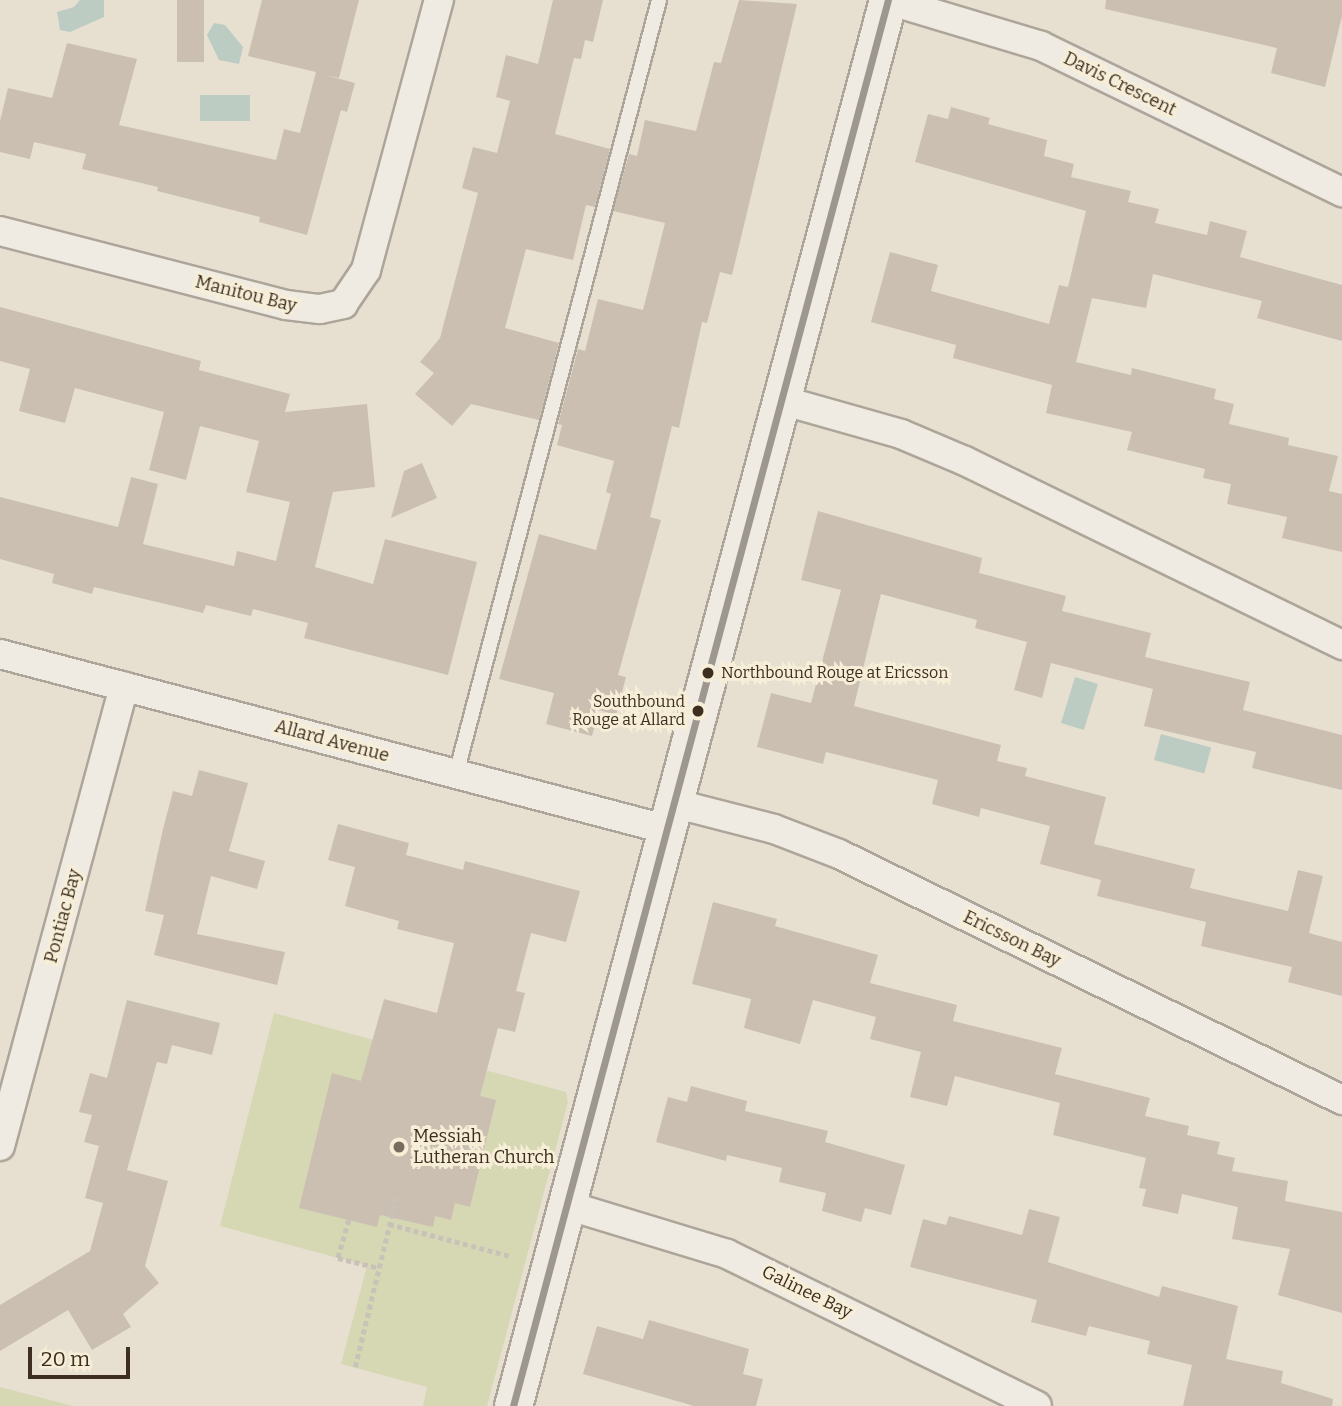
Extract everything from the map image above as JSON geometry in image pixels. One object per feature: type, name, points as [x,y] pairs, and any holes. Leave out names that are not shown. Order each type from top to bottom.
[{"type":"street","name":"Manitou Bay","points":[[0,230],[286,305],[320,309],[343,304],[366,270],[439,0]]},
{"type":"street","name":"Davis Crescent","points":[[888,0],[1041,46],[1342,192]]},
{"type":"street","points":[[513,1406],[888,0]]},
{"type":"street","points":[[781,400],[901,434],[952,455],[1342,645]]},
{"type":"street","name":"Allard Avenue","points":[[0,653],[456,774],[669,816]]},
{"type":"street","name":"Pontiac Bay","points":[[0,1146],[124,686]]},
{"type":"street","name":"Ericsson Bay","points":[[669,816],[774,829],[839,854],[1342,1100]]},
{"type":"street","name":"Galinee Bay","points":[[566,1205],[727,1254],[1037,1406]]},
{"type":"lane","points":[[456,774],[659,0]]},
{"type":"path","points":[[355,1367],[396,1197]]},
{"type":"path","points":[[349,1220],[338,1258],[379,1268]]},
{"type":"path","points":[[389,1224],[510,1256]]},
{"type":"green space","points":[[274,1013],[566,1092],[568,1102],[487,1406],[423,1406],[427,1387],[341,1364],[367,1266],[220,1226]]},
{"type":"green space","points":[[0,1387],[73,1406],[0,1406]]},
{"type":"shaded area","points":[[80,0],[104,0],[104,17],[70,32],[60,30],[57,12],[74,7]]},
{"type":"shaded area","points":[[214,23],[225,25],[243,47],[239,64],[219,60],[207,35]]},
{"type":"shaded area","points":[[200,95],[250,95],[250,121],[200,121]]},
{"type":"shaded area","points":[[1075,677],[1098,684],[1084,730],[1061,723]]},
{"type":"shaded area","points":[[1161,734],[1211,747],[1204,774],[1154,760]]},
{"type":"building","points":[[177,0],[204,0],[204,62],[177,62]]},
{"type":"building","points":[[262,0],[359,0],[339,78],[325,75],[355,83],[347,112],[341,110],[307,235],[259,222],[260,217],[157,191],[158,187],[82,169],[86,154],[34,142],[30,159],[0,152],[0,121],[8,88],[52,98],[67,43],[137,59],[119,125],[276,160],[284,129],[300,133],[316,72],[248,56]]},
{"type":"building","points":[[553,0],[603,0],[593,42],[585,40],[581,59],[574,58],[555,134],[610,149],[595,207],[586,205],[573,260],[526,249],[505,328],[559,343],[539,420],[471,404],[452,426],[415,394],[434,373],[420,362],[440,338],[478,193],[462,188],[473,147],[497,153],[510,101],[496,97],[506,55],[538,64]]},
{"type":"building","points":[[739,0],[797,4],[732,275],[720,272],[707,323],[702,322],[679,428],[672,426],[650,517],[661,520],[618,675],[626,677],[616,715],[599,710],[592,736],[546,724],[554,693],[499,679],[539,534],[596,550],[611,494],[606,492],[614,461],[557,445],[562,425],[558,424],[578,349],[585,351],[598,299],[643,310],[665,223],[613,211],[629,154],[637,156],[645,120],[696,131],[714,62],[721,63]]},
{"type":"building","points":[[1106,0],[1342,0],[1342,16],[1325,87],[1271,73],[1277,48],[1105,9]]},
{"type":"building","points":[[951,107],[990,118],[988,124],[1047,140],[1044,156],[1074,164],[1071,177],[1131,191],[1128,202],[1159,209],[1155,223],[1207,235],[1210,221],[1247,231],[1240,257],[1342,285],[1342,341],[1257,318],[1262,301],[1153,274],[1146,308],[1092,298],[1076,362],[1131,375],[1132,368],[1216,389],[1214,399],[1234,404],[1229,424],[1289,438],[1288,445],[1338,456],[1329,491],[1342,494],[1342,552],[1282,538],[1287,517],[1227,504],[1231,484],[1203,478],[1205,469],[1127,450],[1132,432],[1046,413],[1052,385],[953,358],[956,345],[871,322],[890,252],[938,265],[931,291],[1049,324],[1059,285],[1068,287],[1086,211],[915,162],[928,114],[948,119]]},
{"type":"building","points":[[0,307],[201,361],[199,370],[290,394],[285,412],[367,404],[375,487],[333,492],[315,567],[373,584],[385,539],[477,562],[448,675],[304,638],[308,623],[253,609],[251,616],[206,605],[203,613],[94,587],[92,594],[52,583],[54,574],[0,559],[0,497],[118,527],[131,477],[158,484],[143,544],[234,566],[237,551],[276,561],[290,502],[246,492],[259,441],[200,426],[186,480],[149,470],[164,412],[75,388],[65,423],[19,411],[30,369],[0,361]]},
{"type":"building","points":[[422,463],[437,498],[391,518],[404,471]]},
{"type":"building","points":[[818,511],[982,558],[979,573],[1066,596],[1062,611],[1151,633],[1145,657],[1250,682],[1243,710],[1342,735],[1342,790],[1252,768],[1256,752],[1144,726],[1153,689],[1051,663],[1042,698],[1014,690],[1027,642],[975,628],[977,620],[881,594],[854,706],[1001,745],[997,761],[1027,768],[1025,776],[1106,797],[1094,844],[1195,869],[1190,888],[1288,911],[1298,870],[1323,876],[1309,933],[1342,942],[1342,996],[1288,982],[1292,967],[1201,946],[1206,922],[1097,896],[1101,880],[1040,864],[1050,826],[981,808],[979,817],[932,804],[938,780],[826,752],[823,764],[757,747],[771,693],[811,703],[841,590],[801,580]]},
{"type":"building","points":[[199,770],[248,783],[229,851],[265,861],[257,889],[211,876],[197,934],[285,952],[277,985],[154,955],[164,915],[145,911],[163,829],[173,791],[192,796]]},
{"type":"building","points":[[338,824],[409,843],[406,855],[463,870],[465,861],[580,891],[566,942],[531,933],[516,991],[525,993],[515,1032],[498,1028],[480,1096],[496,1100],[470,1207],[455,1203],[451,1220],[435,1216],[433,1227],[380,1215],[377,1227],[299,1208],[332,1073],[361,1081],[384,999],[437,1013],[454,943],[397,929],[399,921],[345,906],[355,867],[328,860]]},
{"type":"building","points":[[713,902],[777,919],[775,926],[878,955],[870,983],[957,1005],[953,1021],[1062,1048],[1055,1074],[1150,1098],[1145,1116],[1189,1126],[1187,1135],[1220,1142],[1217,1154],[1235,1158],[1232,1171],[1288,1181],[1285,1201],[1342,1212],[1342,1313],[1278,1295],[1290,1249],[1232,1239],[1238,1207],[1182,1194],[1178,1214],[1142,1206],[1146,1189],[1139,1188],[1146,1158],[1053,1135],[1060,1103],[955,1076],[947,1106],[910,1097],[921,1052],[870,1039],[876,1017],[813,1000],[800,1044],[744,1028],[751,999],[692,984]]},
{"type":"building","points":[[127,1000],[220,1023],[212,1055],[172,1045],[167,1064],[157,1062],[127,1170],[168,1181],[145,1266],[159,1283],[123,1314],[131,1327],[92,1350],[68,1310],[0,1351],[0,1305],[90,1251],[103,1203],[85,1198],[99,1146],[84,1142],[92,1115],[79,1112],[90,1073],[107,1078]]},
{"type":"building","points":[[691,1086],[747,1101],[745,1111],[828,1131],[825,1142],[905,1165],[891,1215],[865,1208],[861,1222],[822,1211],[826,1193],[779,1182],[782,1168],[727,1155],[726,1161],[656,1142],[668,1097],[687,1102]]},
{"type":"building","points":[[1029,1209],[1060,1217],[1048,1262],[1159,1297],[1162,1286],[1238,1306],[1226,1359],[1283,1371],[1281,1383],[1333,1399],[1332,1406],[1183,1406],[1192,1365],[1147,1354],[1150,1341],[1089,1326],[1086,1336],[1031,1322],[1037,1300],[910,1267],[923,1219],[946,1225],[949,1216],[1022,1235]]},
{"type":"building","points":[[649,1320],[749,1349],[743,1374],[763,1379],[756,1406],[694,1406],[583,1374],[597,1326],[643,1339]]},
{"type":"transit line","points":[[513,1406],[888,0]]},
{"type":"place","name":"Northbound Rouge at Ericsson","points":[[708,673]]},
{"type":"place","name":"Southbound Rouge at Allard","points":[[698,711]]},
{"type":"place","name":"Messiah Lutheran Church","points":[[399,1147]]}]
